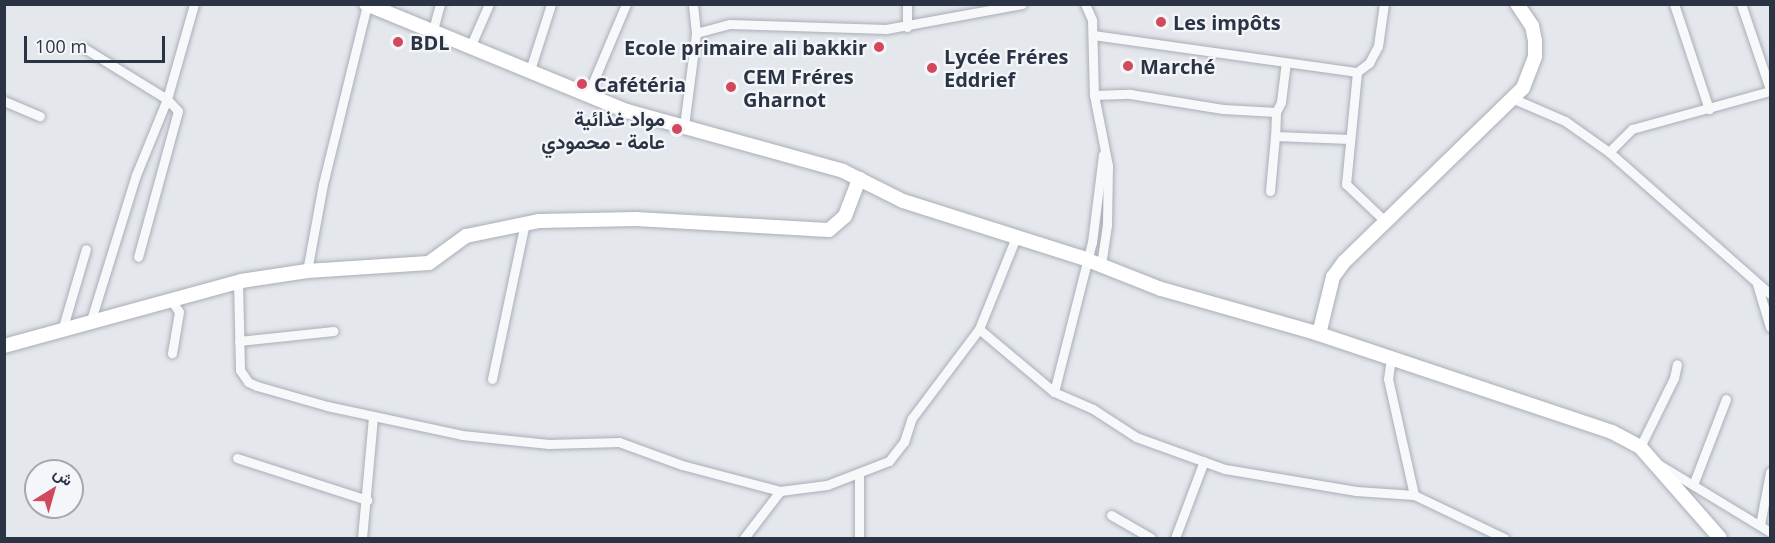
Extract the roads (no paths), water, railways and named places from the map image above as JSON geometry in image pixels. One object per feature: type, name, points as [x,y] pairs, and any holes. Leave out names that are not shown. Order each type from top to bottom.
[{"type":"main road","points":[[1319,334],[1334,277],[1385,221],[1514,99],[1530,74],[1535,56],[1532,26],[1517,4]]},
{"type":"main road","points":[[367,5],[471,45],[627,111],[810,160],[859,179],[903,201],[1094,263],[1161,289],[1319,334],[1612,432],[1640,447],[1720,538]]},
{"type":"main road","points":[[4,346],[63,327],[238,281],[307,271],[429,262],[466,236],[525,223],[596,218],[829,230],[845,216],[859,179]]},
{"type":"street","points":[[91,320],[136,175],[167,99],[194,4]]},
{"type":"street","points":[[433,30],[440,4]]},
{"type":"street","points":[[471,45],[489,4]]},
{"type":"street","points":[[530,70],[551,4]]},
{"type":"street","points":[[588,94],[626,4]]},
{"type":"street","points":[[684,126],[696,33],[693,4]]},
{"type":"street","points":[[907,4],[907,27]]},
{"type":"street","points":[[696,33],[730,24],[907,27],[1022,4]]},
{"type":"street","points":[[1085,4],[1092,20],[1094,95],[1103,155],[1094,263]]},
{"type":"street","points":[[1093,35],[1357,72],[1369,63],[1378,46],[1384,4]]},
{"type":"street","points":[[1674,4],[1709,109]]},
{"type":"street","points":[[1609,152],[1632,129],[1770,90],[1742,4]]},
{"type":"street","points":[[307,271],[322,184],[367,5]]},
{"type":"street","points":[[84,48],[167,99],[179,117],[138,256]]},
{"type":"street","points":[[1270,191],[1276,112],[1281,102],[1286,63]]},
{"type":"street","points":[[1357,72],[1346,184],[1385,221]]},
{"type":"street","points":[[1094,95],[1130,94],[1223,109],[1276,112]]},
{"type":"street","points":[[1514,99],[1565,121],[1609,152],[1770,294]]},
{"type":"street","points":[[4,101],[40,116]]},
{"type":"street","points":[[1275,136],[1350,139]]},
{"type":"street","points":[[1054,392],[1107,225],[1108,166],[1103,155]]},
{"type":"street","points":[[492,379],[525,223]]},
{"type":"street","points":[[238,281],[240,369],[248,382],[373,417],[498,440],[589,445],[619,442],[682,465],[780,491],[827,484],[859,473],[897,454],[912,418],[979,329],[1016,237]]},
{"type":"street","points":[[63,327],[86,249]]},
{"type":"street","points":[[1757,284],[1770,327]]},
{"type":"street","points":[[171,300],[179,312],[172,353]]},
{"type":"street","points":[[979,329],[1054,392],[1101,414],[1137,437],[1225,469],[1356,491],[1414,495],[1504,538]]},
{"type":"street","points":[[239,341],[333,331]]},
{"type":"street","points":[[1391,358],[1388,378],[1414,495]]},
{"type":"street","points":[[1640,447],[1677,364]]},
{"type":"street","points":[[1693,485],[1726,399]]},
{"type":"street","points":[[362,538],[373,417]]},
{"type":"street","points":[[237,458],[367,500]]},
{"type":"street","points":[[1653,460],[1770,532]]},
{"type":"street","points":[[1175,538],[1204,461]]},
{"type":"street","points":[[1760,525],[1770,472]]},
{"type":"street","points":[[859,473],[860,538]]},
{"type":"street","points":[[744,538],[780,491]]},
{"type":"street","points":[[1111,515],[1151,538]]},
{"type":"place","name":"Les impôts","points":[[1161,22]]},
{"type":"place","name":"BDL","points":[[398,42]]},
{"type":"place","name":"Ecole primaire ali bakkir","points":[[879,47]]},
{"type":"place","name":"Marché","points":[[1128,66]]},
{"type":"place","name":"Lycée Fréres Eddrief","points":[[932,68]]},
{"type":"place","name":"Cafétéria","points":[[582,84]]},
{"type":"place","name":"CEM Fréres Gharnot","points":[[731,87]]},
{"type":"place","name":"مواد غذائية عامة - محمودي","points":[[677,129]]}]
